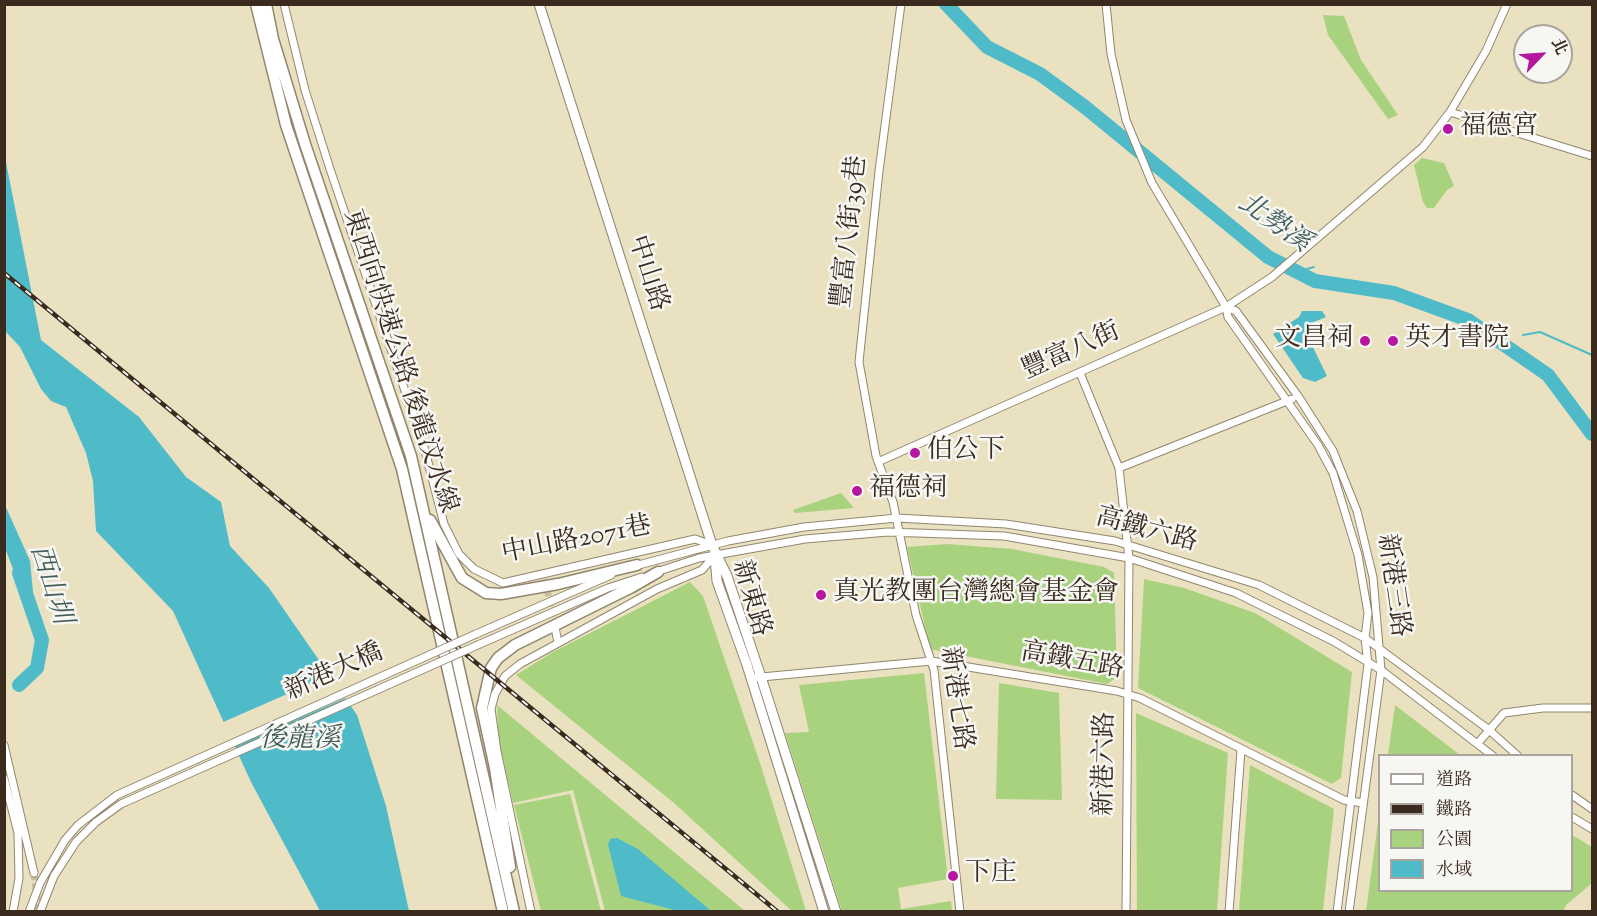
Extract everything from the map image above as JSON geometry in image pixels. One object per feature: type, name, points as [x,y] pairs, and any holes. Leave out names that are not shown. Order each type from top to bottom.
[{"type":"highway","name":"東西向快速公路 後龍汶水線","points":[[256,4],[286,125],[402,470],[503,912]]},
{"type":"highway","name":"東西向快速公路 後龍汶水線","points":[[266,4],[273,39],[302,133],[386,379],[423,506],[515,912]]},
{"type":"highway","points":[[423,506],[462,578],[486,593],[501,594],[558,584],[637,565]]},
{"type":"highway","points":[[515,912],[495,768],[482,708],[491,668],[515,645],[633,587],[658,572]]},
{"type":"main road","name":"中山路","points":[[539,4],[715,555]]},
{"type":"main road","name":"新東路","points":[[715,555],[727,576],[836,912]]},
{"type":"main road","name":"新東路","points":[[715,555],[717,581],[751,678],[824,912]]},
{"type":"street","name":"中山路2071巷","points":[[284,4],[308,101],[424,447],[444,524],[459,554],[486,576],[503,583],[545,577],[694,540],[712,545]]},
{"type":"street","name":"豐富八街39巷","points":[[880,461],[876,456],[859,362],[879,171],[901,4]]},
{"type":"street","name":"新港三路","points":[[1106,4],[1111,54],[1126,120],[1152,183],[1226,307],[1228,317],[1288,401],[1333,473],[1345,506],[1358,555],[1368,613],[1365,638],[1368,664],[1336,912]]},
{"type":"street","points":[[1508,4],[1486,51],[1450,112],[1593,156]]},
{"type":"street","name":"豐富八街","points":[[880,461],[1226,307],[1276,274],[1417,154],[1450,112]]},
{"type":"street","name":"新港三路","points":[[1226,307],[1236,311],[1298,396],[1333,451],[1357,510],[1373,577],[1381,670],[1349,912]]},
{"type":"street","name":"新港六路","points":[[1080,373],[1119,468],[1129,558],[1126,912]]},
{"type":"street","points":[[1119,468],[1298,396]]},
{"type":"street","name":"新港七路","points":[[880,461],[897,518],[916,615],[931,661],[960,912]]},
{"type":"street","name":"高鐵六路","points":[[712,545],[804,527],[897,518],[1006,524],[1127,544],[1259,585],[1365,638],[1488,729],[1516,754]]},
{"type":"street","name":"高鐵六路","points":[[715,555],[805,539],[900,533],[1004,536],[1129,558],[1236,593],[1333,640],[1368,664],[1381,670],[1491,754]]},
{"type":"street","name":"新港大橋","points":[[29,912],[55,854],[78,825],[117,795],[476,634],[637,565],[712,545]]},
{"type":"street","name":"新港大橋","points":[[40,912],[54,876],[76,842],[96,822],[121,804],[608,588],[715,555]]},
{"type":"street","points":[[531,912],[497,751],[491,709],[495,694],[506,676],[520,664],[657,589],[702,570],[715,555]]},
{"type":"street","points":[[555,627],[558,643]]},
{"type":"street","name":"高鐵五路","points":[[751,678],[931,661],[1129,693],[1241,750],[1350,801],[1363,803]]},
{"type":"street","points":[[1478,742],[1504,713],[1544,708],[1593,708]]},
{"type":"street","points":[[4,745],[34,873]]},
{"type":"street","points":[[1229,912],[1241,750]]},
{"type":"street","points":[[4,778],[18,832],[19,878],[14,912]]},
{"type":"street","points":[[1573,796],[1593,809]]},
{"type":"street","points":[[1573,818],[1593,829]]},
{"type":"green space","points":[[1323,15],[1344,16],[1361,60],[1398,115],[1388,119],[1328,35]]},
{"type":"green space","points":[[1422,158],[1444,163],[1454,186],[1447,190],[1434,208],[1427,208],[1423,202],[1414,165]]},
{"type":"green space","points":[[841,493],[854,508],[795,513],[793,510]]},
{"type":"green space","points":[[947,544],[1012,549],[1104,567],[1114,573],[1117,677],[1107,684],[930,649],[907,547]]},
{"type":"green space","points":[[1144,579],[1184,588],[1255,613],[1352,672],[1341,778],[1332,784],[1138,688]]},
{"type":"green space","points":[[690,582],[703,596],[761,766],[806,911],[792,911],[674,803],[516,675],[553,652]]},
{"type":"green space","points":[[924,673],[948,879],[898,888],[901,909],[951,901],[952,911],[842,911],[785,733],[809,732],[799,685]]},
{"type":"green space","points":[[999,683],[1059,693],[1062,800],[996,799]]},
{"type":"green space","points":[[497,705],[745,911],[605,911],[573,790],[513,803],[498,736]]},
{"type":"green space","points":[[1395,705],[1459,754],[1388,754]]},
{"type":"green space","points":[[1136,713],[1228,753],[1217,911],[1137,911]]},
{"type":"green space","points":[[1250,765],[1334,809],[1323,911],[1239,911]]},
{"type":"green space","points":[[570,794],[601,911],[541,911],[514,805]]},
{"type":"green space","points":[[1378,822],[1378,892],[1573,892],[1573,836],[1592,847],[1592,883],[1566,905],[1563,911],[1366,911]]},
{"type":"water","name":"後龍溪","points":[[4,152],[41,340],[139,417],[186,477],[221,502],[230,546],[269,588],[357,715],[386,806],[409,911],[320,911],[251,782],[173,611],[96,531],[93,481],[86,453],[66,407],[51,401],[41,389],[20,347],[5,331]]},
{"type":"water","points":[[1302,311],[1322,311],[1326,317],[1309,324],[1307,335],[1327,376],[1315,382],[1303,378],[1273,334],[1299,317]]},
{"type":"water","points":[[5,505],[30,561],[33,592],[21,590],[5,548]]},
{"type":"water","points":[[617,838],[638,849],[711,911],[678,911],[621,896],[608,845],[610,839]]},
{"type":"pier","points":[[333,674],[348,697],[232,747],[221,723]]},
{"type":"waterway","name":"北勢溪","points":[[946,4],[987,47],[1040,74],[1085,107],[1268,257],[1315,281],[1394,293],[1468,320],[1548,375],[1592,434]]},
{"type":"waterway","points":[[1297,272],[1314,267]]},
{"type":"waterway","points":[[1523,335],[1540,332],[1592,355]]},
{"type":"waterway","name":"西山圳","points":[[19,573],[42,640],[37,668],[19,685]]},
{"type":"tunnel","points":[[545,579],[555,627]]},
{"type":"tunnel","points":[[34,873],[39,912]]},
{"type":"railway","points":[[4,273],[778,912]]},
{"type":"place","name":"福德宮","points":[[1448,129]]},
{"type":"place","name":"文昌祠","points":[[1365,341]]},
{"type":"place","name":"英才書院","points":[[1393,341]]},
{"type":"place","name":"伯公下","points":[[915,453]]},
{"type":"place","name":"福德祠","points":[[857,491]]},
{"type":"place","name":"真光教團台灣總會基金會","points":[[821,595]]},
{"type":"place","name":"下庄","points":[[953,876]]}]
